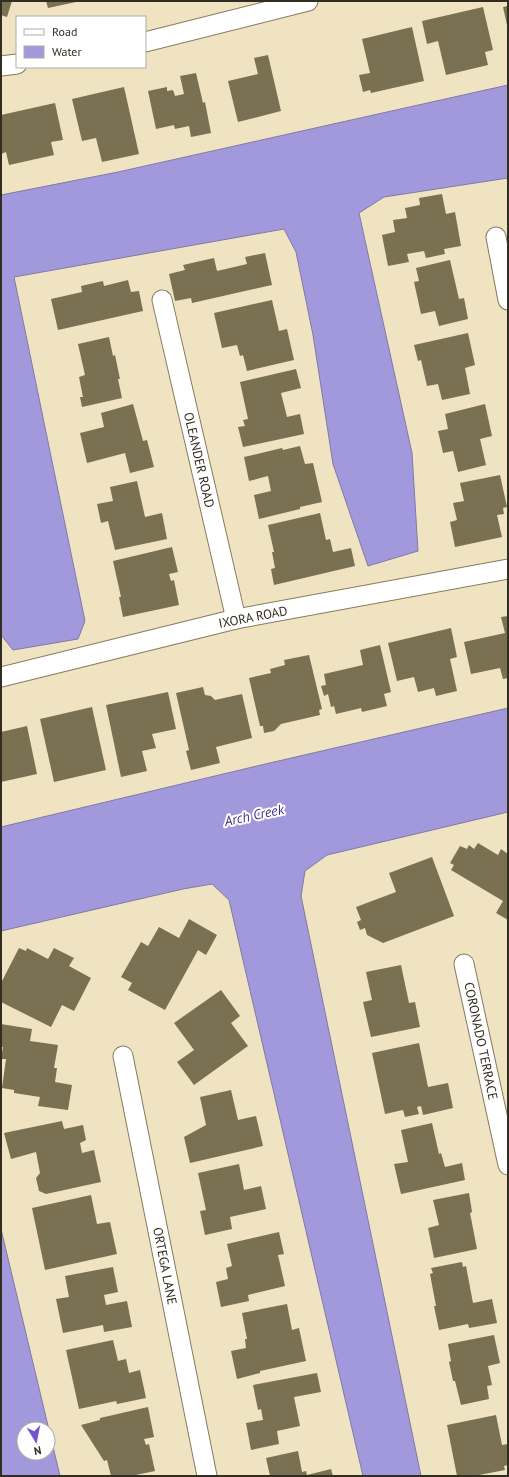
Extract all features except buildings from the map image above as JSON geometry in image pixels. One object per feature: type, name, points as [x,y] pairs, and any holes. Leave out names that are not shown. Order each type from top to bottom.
[{"type":"street","points":[[146,42],[308,1]]},
{"type":"street","points":[[1,66],[16,64]]},
{"type":"street","points":[[496,238],[508,300]]},
{"type":"street","name":"OLEANDER ROAD","points":[[162,300],[236,619]]},
{"type":"street","name":"IXORA ROAD","points":[[1,677],[236,619],[508,569]]},
{"type":"street","name":"CORONADO TERRACE","points":[[464,964],[508,1165]]},
{"type":"street","name":"ORTEGA LANE","points":[[123,1056],[207,1476]]},
{"type":"water","points":[[508,85],[508,178],[384,197],[359,213],[412,453],[418,551],[368,566],[333,464],[313,335],[296,252],[284,229],[14,277],[85,621],[78,639],[13,650],[1,635],[1,195],[118,172]]},
{"type":"water","name":"Arch Creek","points":[[508,708],[508,812],[327,855],[305,871],[301,896],[421,1476],[363,1476],[229,900],[212,884],[183,889],[1,931],[1,827]]},
{"type":"water","points":[[1,1229],[47,1421],[16,1421],[16,1461],[56,1461],[56,1459],[60,1476],[1,1476]]}]
